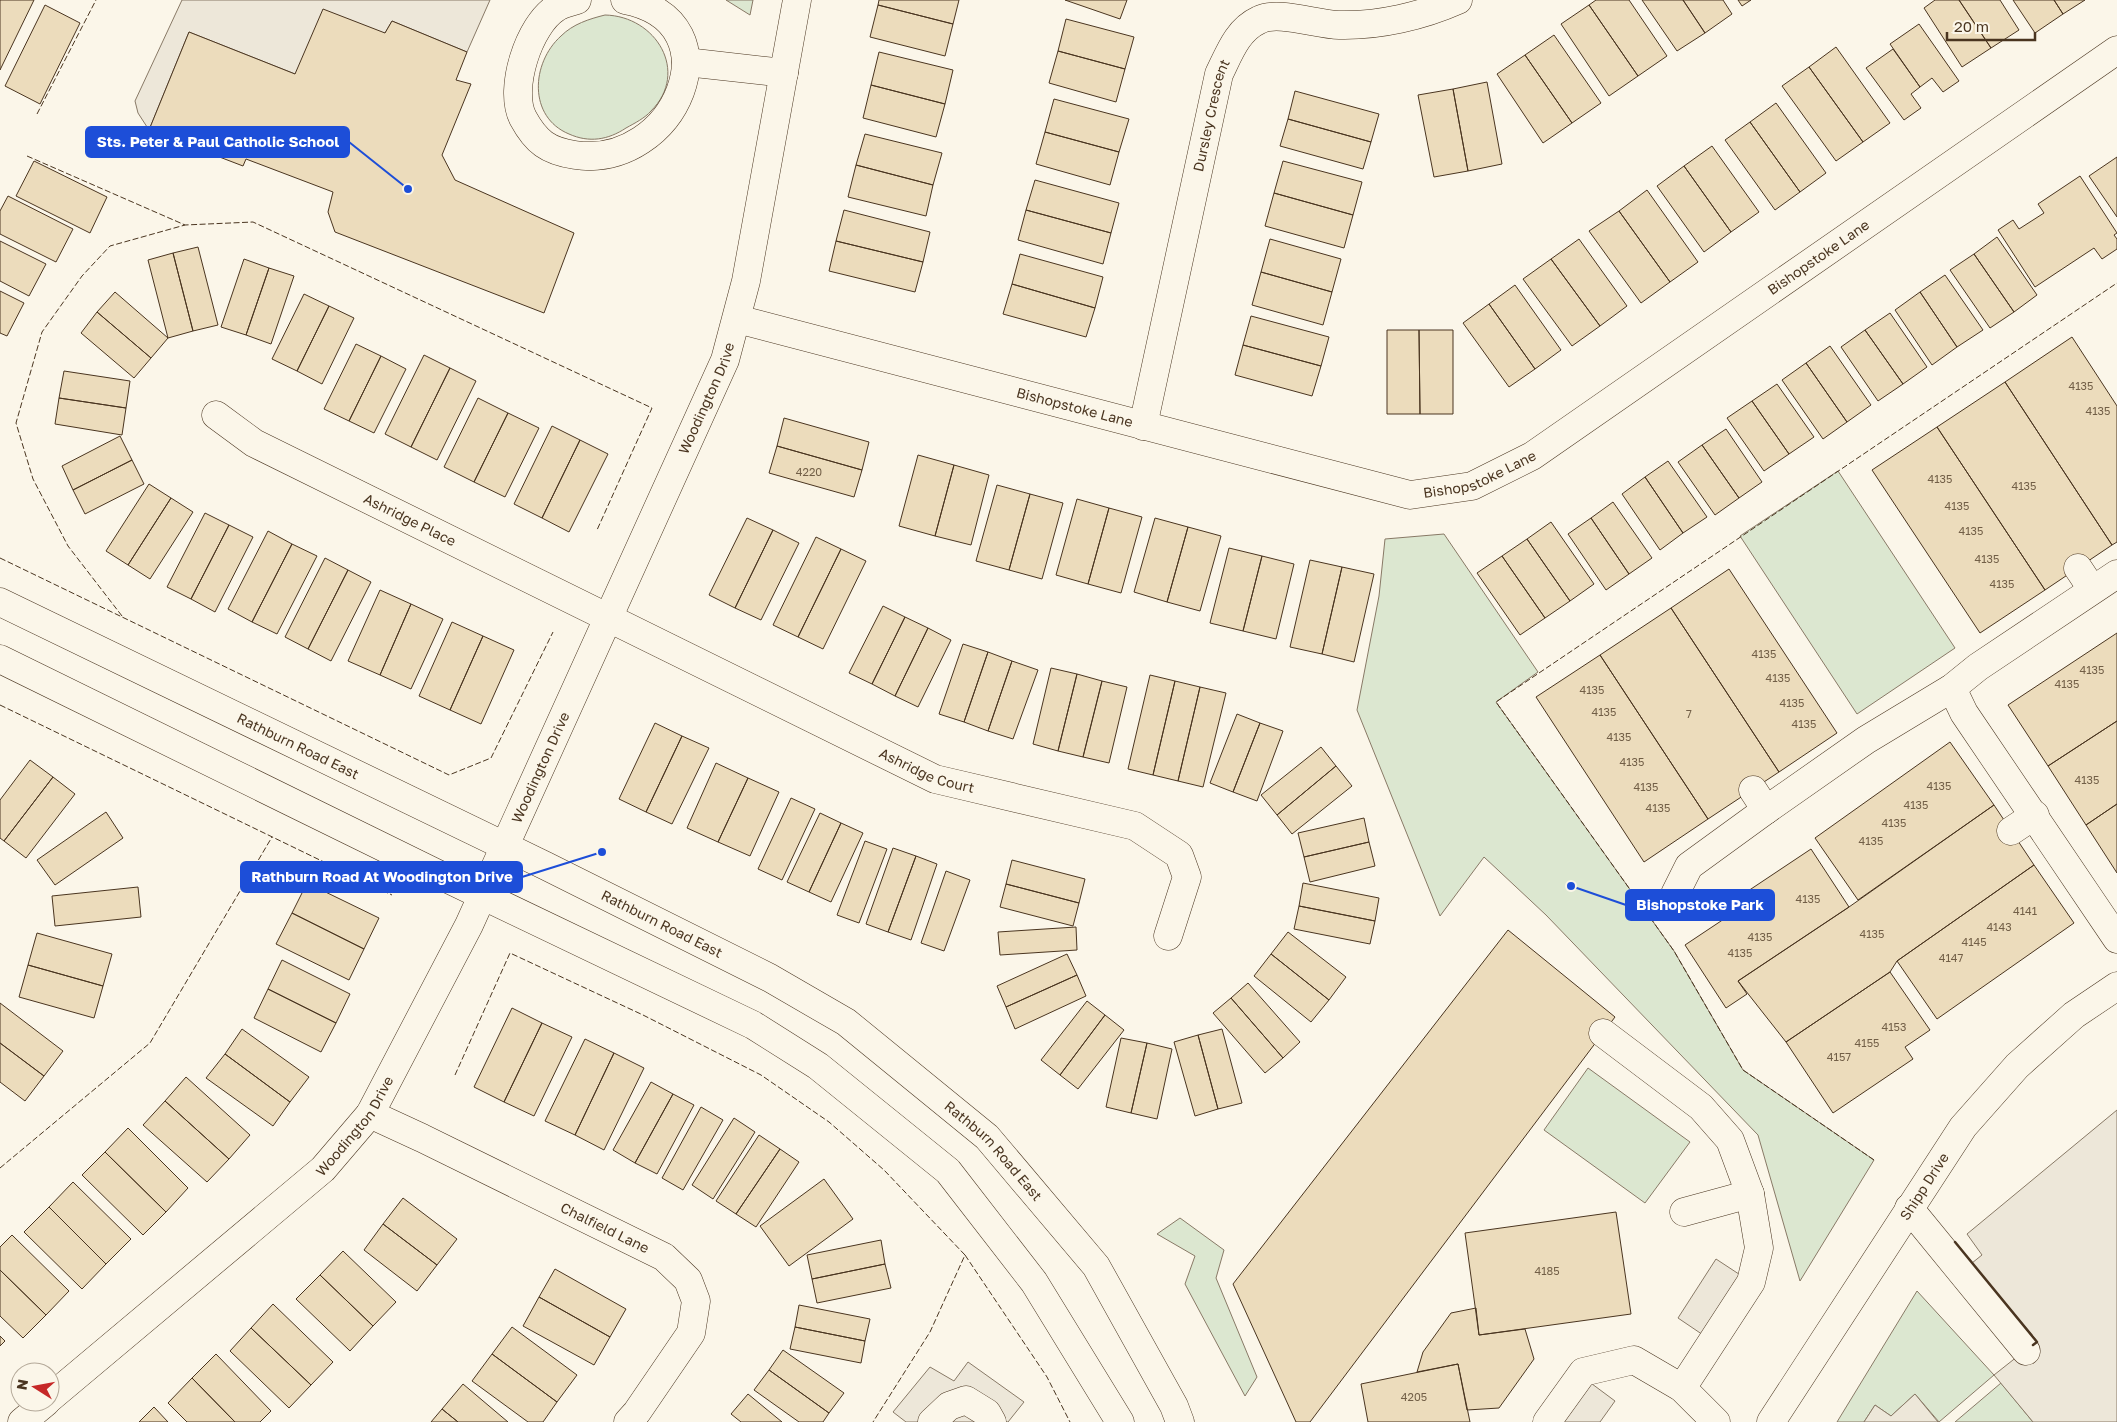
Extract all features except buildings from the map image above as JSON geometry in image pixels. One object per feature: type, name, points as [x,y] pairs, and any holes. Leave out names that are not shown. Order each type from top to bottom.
[{"type":"street","points":[[577,0],[556,8],[538,27],[525,53],[517,85],[522,116],[536,140],[557,152],[603,156],[625,150],[662,124],[674,106],[685,82],[686,62],[682,42],[670,24],[659,13],[642,3],[625,0]]},
{"type":"street","name":"Woodington Drive","points":[[60,1390],[323,1168],[370,1114],[482,896],[725,360],[746,282],[797,0]]},
{"type":"street","name":"Dursley Crescent","points":[[1143,426],[1219,74],[1236,38],[1260,19],[1286,17],[1338,25],[1374,23],[1405,17],[1458,0]]},
{"type":"street","name":"Bishopstoke Lane","points":[[737,318],[1410,495],[1472,486],[1532,456],[2117,50]]},
{"type":"street","points":[[686,62],[784,73]]},
{"type":"street","name":"Ashridge Place","points":[[216,415],[254,443],[607,618]]},
{"type":"street","points":[[1675,894],[1689,866],[1759,800],[1866,740],[1952,688],[2085,579],[2117,574]]},
{"type":"street","name":"Rathburn Road East","points":[[0,602],[505,846],[770,978],[846,1022],[987,1138],[1096,1266],[1174,1406],[1180,1422]]},
{"type":"street","name":"Ashridge Court","points":[[607,618],[935,778],[1135,826],[1179,855],[1187,877],[1168,936]]},
{"type":"street","points":[[0,659],[482,896],[753,1025],[818,1066],[948,1171],[1034,1282],[1120,1422]]},
{"type":"street","points":[[1952,688],[1964,713],[2035,815],[2117,939]]},
{"type":"street","points":[[2011,832],[2035,815]]},
{"type":"street","name":"Shipp Drive","points":[[1771,1422],[1963,1126],[2017,1066],[2074,1015],[2117,986]]},
{"type":"street","points":[[1603,1034],[1701,1107],[1730,1140],[1750,1194],[1759,1248],[1750,1282],[1682,1388]]},
{"type":"street","name":"Chalfield Lane","points":[[370,1114],[664,1257],[688,1280],[696,1301],[691,1333],[637,1412],[628,1422]]},
{"type":"street","points":[[1684,1212],[1750,1194]]},
{"type":"street","points":[[1909,1208],[2026,1351]]},
{"type":"street","points":[[1547,1422],[1583,1372],[1634,1360],[1682,1388],[1716,1422]]},
{"type":"street","points":[[932,1422],[949,1406],[966,1400],[987,1412],[992,1422]]},
{"type":"street","points":[[22,1422],[34,1412]]},
{"type":"green space","points":[[726,0],[753,0],[750,15]]},
{"type":"green space","points":[[605,15],[623,18],[639,25],[652,36],[662,49],[667,64],[667,80],[662,96],[643,118],[605,138],[584,139],[569,134],[556,126],[546,115],[538,89],[540,74],[544,60],[551,47],[561,36],[581,22]]},
{"type":"green space","points":[[1838,471],[1955,648],[1857,714],[1740,536]]},
{"type":"green space","points":[[1444,534],[1538,672],[1496,702],[1674,951],[1743,1070],[1874,1160],[1800,1281],[1758,1135],[1546,915],[1484,857],[1440,916],[1357,710],[1379,596],[1385,539]]},
{"type":"green space","points":[[1588,1068],[1690,1142],[1645,1203],[1544,1130]]},
{"type":"green space","points":[[1180,1218],[1224,1250],[1216,1278],[1257,1377],[1245,1396],[1185,1284],[1195,1256],[1157,1234]]},
{"type":"green space","points":[[1917,1291],[1994,1375],[1939,1422],[1915,1394],[1891,1416],[1875,1405],[1864,1422],[1837,1422]]},
{"type":"green space","points":[[2001,1383],[2033,1422],[1955,1422]]},
{"type":"shaded area","points":[[182,0],[490,0],[467,52],[392,21],[385,33],[295,74],[189,32],[149,130],[138,113],[135,101]]},
{"type":"shaded area","points":[[2117,1110],[2117,1422],[2033,1422],[1994,1375],[2037,1341],[1972,1263],[1982,1255],[1967,1234]]},
{"type":"shaded area","points":[[1716,1259],[1751,1282],[1712,1341],[1678,1318]]},
{"type":"shaded area","points":[[968,1362],[1024,1402],[1008,1422],[906,1422],[893,1412],[930,1367],[954,1381]]},
{"type":"shaded area","points":[[1580,1375],[1615,1401],[1600,1422],[1547,1422]]},
{"type":"shaded area","points":[[1915,1394],[1938,1422],[1864,1422],[1875,1405],[1891,1416]]},
{"type":"fence","points":[[37,114],[96,0]]},
{"type":"fence","points":[[27,156],[185,225],[253,222],[652,408],[597,530]]},
{"type":"fence","points":[[122,616],[68,546],[33,479],[16,423],[42,332],[82,276],[110,246],[185,225]]},
{"type":"fence","points":[[1874,1160],[1743,1070],[1674,951],[1496,702],[2117,283]]},
{"type":"fence","points":[[0,558],[449,775],[491,758],[553,632]]},
{"type":"fence","points":[[0,705],[392,895]]},
{"type":"fence","points":[[0,1168],[150,1043],[272,837]]},
{"type":"fence","points":[[455,1075],[510,953],[643,1015],[761,1075],[829,1122],[884,1170],[965,1255],[930,1332],[873,1422]]},
{"type":"fence","points":[[965,1255],[1047,1377],[1070,1422]]},
{"type":"wall","points":[[1955,1242],[2037,1342],[2033,1345]]},
{"type":"place","name":"Sts. Peter & Paul Catholic School","points":[[408,189]]},
{"type":"place","name":"Rathburn Road At Woodington Drive","points":[[602,852]]},
{"type":"place","name":"Bishopstoke Park","points":[[1571,886]]}]
